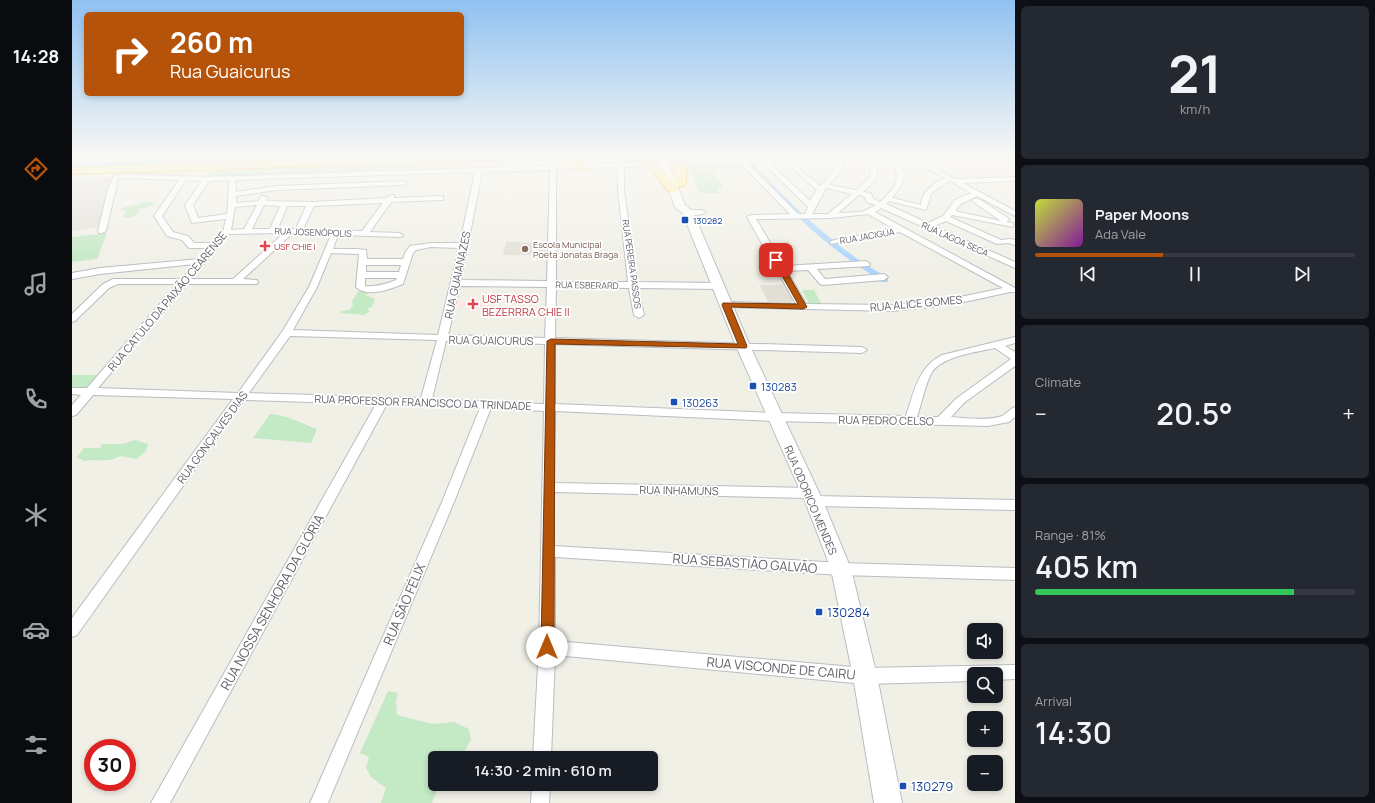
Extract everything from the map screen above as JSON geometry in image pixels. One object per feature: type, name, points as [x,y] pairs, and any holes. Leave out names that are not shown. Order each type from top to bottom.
[{"type":"main road","name":"RUA ODORICO MENDES","points":[[678,194],[680,207],[688,212],[743,346],[812,497],[841,569],[865,676],[888,803]]},
{"type":"street","points":[[102,231],[110,194]]},
{"type":"street","points":[[173,194],[158,216],[170,234],[185,238],[192,246],[216,245]]},
{"type":"street","points":[[197,194],[190,205],[195,222],[231,216]]},
{"type":"street","name":"RUA CATULO DA PAIXÃO CEARENSE","points":[[72,412],[227,232],[231,216],[233,194]]},
{"type":"street","points":[[247,232],[266,194]]},
{"type":"street","points":[[283,194],[289,197],[315,197],[336,194]]},
{"type":"street","points":[[232,205],[261,203],[289,197],[315,197],[336,194]]},
{"type":"street","points":[[344,194],[388,200],[440,198]]},
{"type":"street","points":[[364,234],[393,194]]},
{"type":"street","name":"RUA GUAIANAZES","points":[[426,402],[456,284],[475,194]]},
{"type":"street","points":[[542,751],[547,647],[553,194]]},
{"type":"street","name":"RUA PEREIRA PASSOS","points":[[623,194],[633,286],[639,315]]},
{"type":"street","points":[[779,194],[802,216]]},
{"type":"street","points":[[800,194],[811,206]]},
{"type":"street","points":[[802,216],[819,194]]},
{"type":"street","points":[[830,216],[854,194]]},
{"type":"street","name":"RUA LAGOA SECA","points":[[865,194],[868,195],[870,200],[1015,265]]},
{"type":"street","points":[[803,307],[751,217],[830,216],[869,212],[881,205],[891,194]]},
{"type":"street","points":[[888,199],[923,208],[928,194]]},
{"type":"street","points":[[973,195],[1012,227]]},
{"type":"street","points":[[927,226],[946,218],[958,202],[973,195],[1011,210],[1015,214]]},
{"type":"street","points":[[273,231],[289,197]]},
{"type":"street","points":[[235,282],[295,232],[315,197]]},
{"type":"street","points":[[688,212],[702,212]]},
{"type":"street","points":[[869,212],[899,230],[1012,290]]},
{"type":"street","points":[[951,212],[1012,227]]},
{"type":"street","points":[[946,218],[1000,242],[1005,243],[1010,241],[1015,243]]},
{"type":"street","name":"RUA JACIGÚA","points":[[834,242],[899,230]]},
{"type":"street","name":"RUA JOSENÓPOLIS","points":[[227,232],[273,231],[399,235]]},
{"type":"street","name":"RUA GONÇALVES DIAS","points":[[72,630],[147,525],[243,396],[287,333],[313,287],[335,234]]},
{"type":"street","points":[[328,251],[361,252],[364,254],[360,275],[360,287],[364,289],[386,286],[402,278],[410,251],[415,248],[431,245],[463,246]]},
{"type":"street","points":[[72,276],[100,271],[201,261]]},
{"type":"street","points":[[363,262],[406,262]]},
{"type":"street","points":[[781,269],[865,264]]},
{"type":"street","points":[[812,268],[823,282],[884,277]]},
{"type":"street","points":[[360,275],[402,278]]},
{"type":"street","points":[[72,319],[110,283],[121,280],[254,282]]},
{"type":"street","name":"RUA ESBERARD","points":[[456,284],[718,286]]},
{"type":"street","name":"RUA ALICE GOMES","points":[[726,305],[892,308],[956,301],[1012,290]]},
{"type":"street","name":"RUA GUAICURUS","points":[[287,333],[442,339],[862,350]]},
{"type":"street","points":[[910,420],[927,372],[936,362],[946,357],[997,346],[1015,340]]},
{"type":"street","points":[[997,346],[1015,357]]},
{"type":"street","points":[[941,421],[961,400],[1015,361]]},
{"type":"street","name":"RUA PROFESSOR FRANCISCO DA TRINDADE","points":[[72,391],[383,400],[775,417]]},
{"type":"street","name":"RUA NOSSA SENHORA DA GLÓRIA","points":[[160,803],[383,400]]},
{"type":"street","name":"RUA SÃO FÉLIX","points":[[319,803],[448,502],[487,405]]},
{"type":"street","name":"RUA PEDRO CELSO","points":[[775,417],[998,421],[1005,419],[1015,411]]},
{"type":"street","name":"RUA INHAMUNS","points":[[548,487],[1015,505]]},
{"type":"street","name":"RUA SEBASTIÃO GALVÃO","points":[[548,551],[841,569],[1015,574]]},
{"type":"street","name":"RUA VISCONDE DE CAIRU","points":[[547,647],[865,676],[1015,672]]},
{"type":"street","points":[[540,803],[541,791]]},
{"type":"shaded area","points":[[72,194],[109,194],[101,227],[72,231]]},
{"type":"shaded area","name":"Escola Municipal Poeta Jonatas Braga","points":[[506,242],[546,243],[545,255],[503,255]]},
{"type":"shaded area","points":[[785,284],[793,301],[792,303],[781,302],[773,285]]},
{"type":"shaded area","points":[[760,285],[773,285],[781,302],[768,302]]},
{"type":"shaded area","name":"USF TASSO BEZERRRA CHIE II","points":[[459,301],[488,301],[487,308],[457,307]]},
{"type":"green space","points":[[146,202],[153,202],[155,204],[139,209],[138,211],[140,211],[132,217],[123,217],[126,211],[121,210],[122,208]]},
{"type":"green space","points":[[107,233],[97,259],[72,262],[72,237]]},
{"type":"green space","points":[[367,290],[368,294],[365,295],[375,299],[373,306],[367,309],[370,311],[364,315],[340,313],[341,311],[350,310],[353,305],[352,301],[359,291]]},
{"type":"green space","points":[[802,290],[814,290],[822,305],[810,305]]},
{"type":"green space","points":[[72,375],[100,375],[87,389],[72,389]]},
{"type":"green space","points":[[270,414],[288,417],[317,429],[311,443],[253,438]]},
{"type":"green space","points":[[135,440],[148,444],[146,451],[137,459],[120,456],[107,460],[84,461],[77,457],[84,448],[100,448],[102,444],[122,444]]},
{"type":"green space","points":[[388,691],[398,693],[396,701],[397,715],[432,724],[454,722],[469,729],[471,740],[464,751],[428,751],[428,791],[437,791],[432,803],[381,803],[386,788],[371,777],[366,768],[369,757],[360,753]]},
{"type":"waterway","points":[[779,194],[818,232],[843,252],[885,280]]},
{"type":"place","name":"130282","points":[[685,220]]},
{"type":"place","name":"USF CHIE I","points":[[265,246]]},
{"type":"place","name":"Escola Municipal Poeta Jonatas Braga","points":[[525,249]]},
{"type":"place","name":"USF TASSO BEZERRRA CHIE II","points":[[473,304]]},
{"type":"place","name":"130283","points":[[753,386]]},
{"type":"place","name":"130263","points":[[674,402]]},
{"type":"place","name":"130284","points":[[819,612]]},
{"type":"place","name":"130279","points":[[903,786]]},
{"type":"route","points":[[547,647],[551,341],[743,346],[726,305],[803,307],[776,260]]}]
